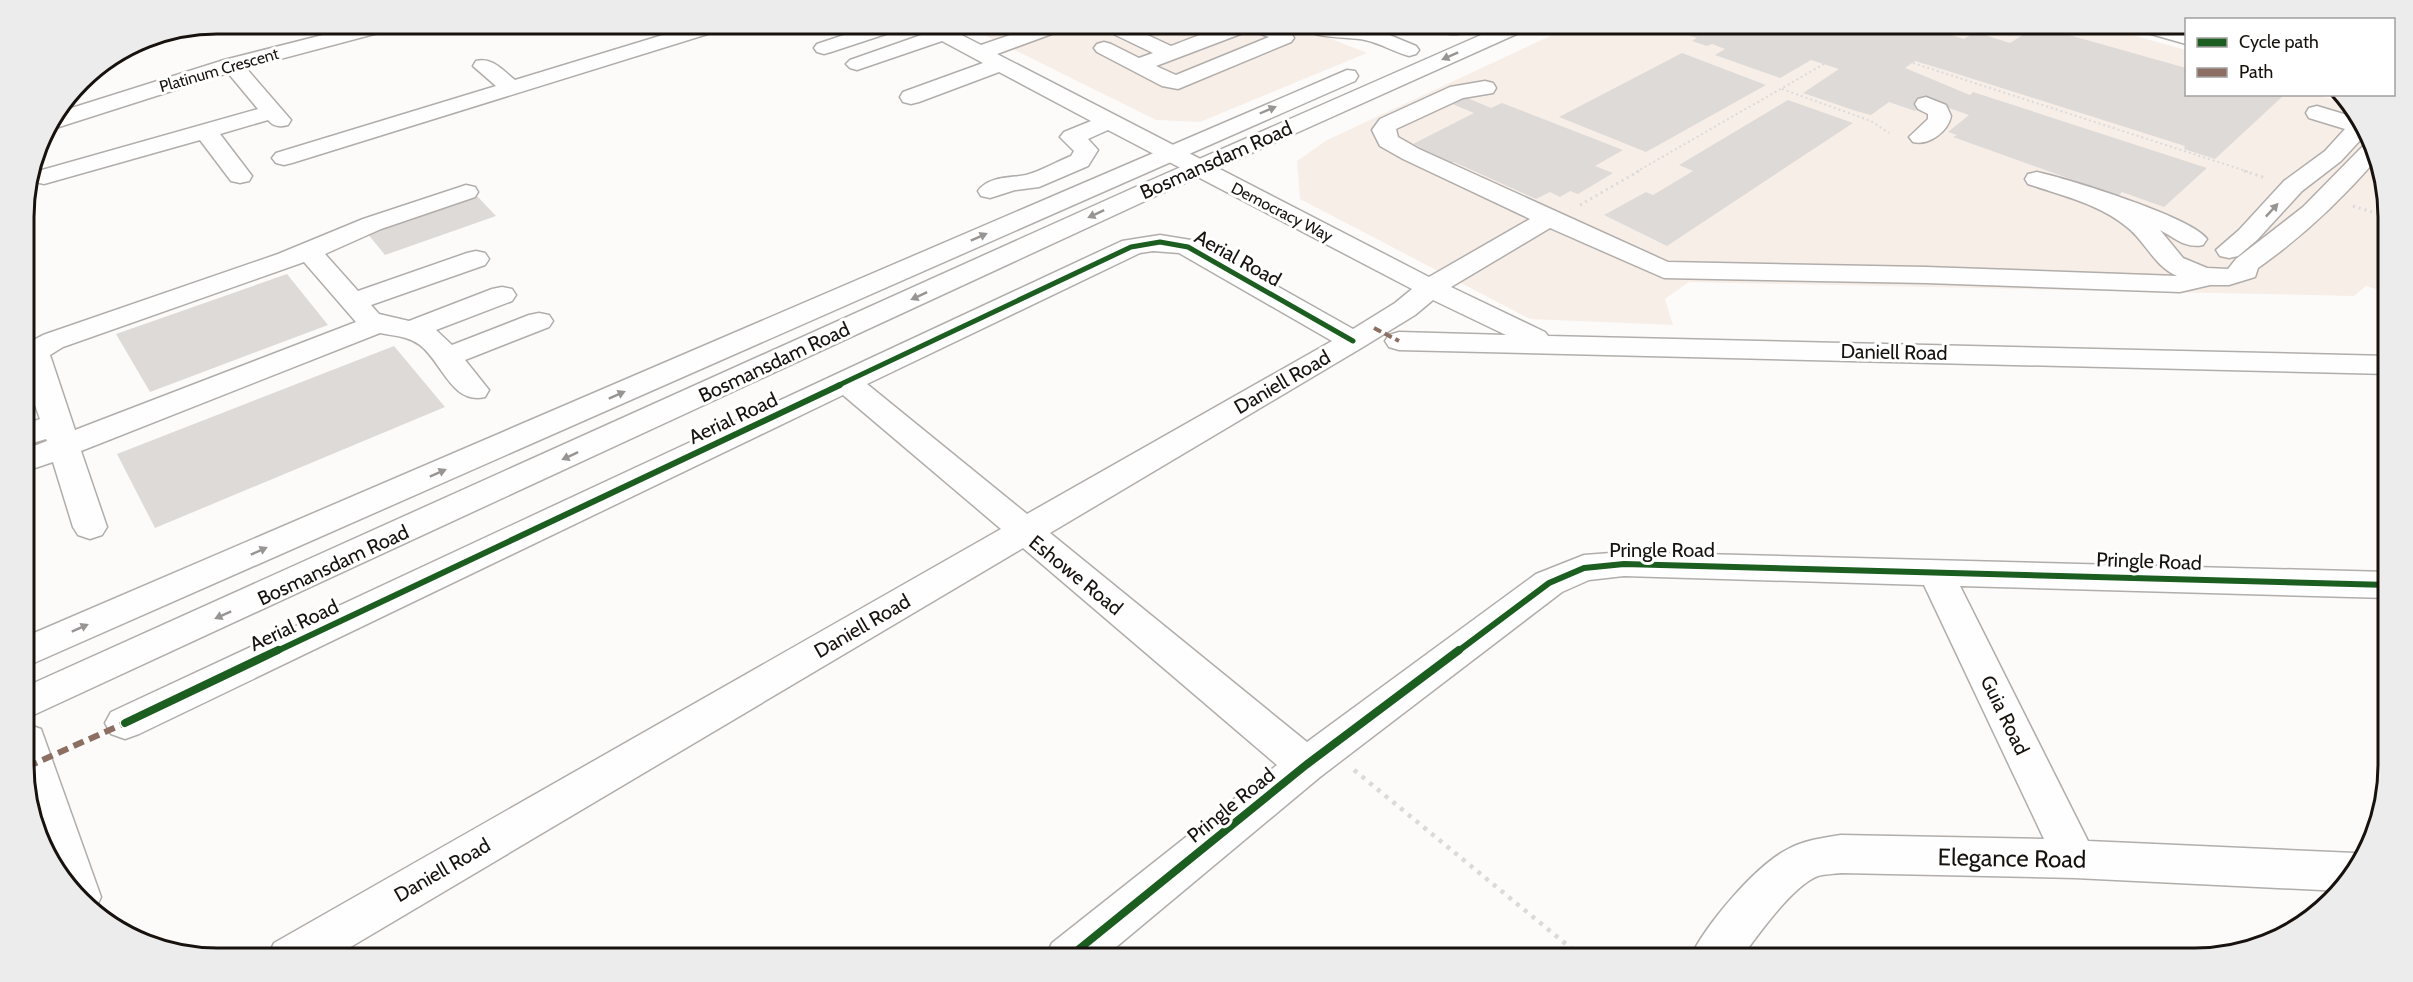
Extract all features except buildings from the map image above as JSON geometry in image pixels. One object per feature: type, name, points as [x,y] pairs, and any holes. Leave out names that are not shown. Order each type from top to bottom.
[{"type":"street","name":"Platinum Crescent","points":[[64,118],[232,65],[342,35]]},
{"type":"street","points":[[284,158],[512,88],[609,50],[669,35]]},
{"type":"street","points":[[824,48],[864,35]]},
{"type":"street","points":[[857,64],[940,35]]},
{"type":"street","name":"Democracy Way","points":[[945,35],[1430,288],[1548,344]]},
{"type":"street","points":[[974,50],[1009,35]]},
{"type":"street","points":[[974,50],[1024,35]]},
{"type":"street","points":[[1131,35],[1169,53]]},
{"type":"street","points":[[1138,66],[1217,35]]},
{"type":"street","points":[[1104,48],[1170,81],[1178,82],[1284,38],[1281,35]]},
{"type":"street","points":[[1372,35],[1409,50]]},
{"type":"street","name":"Bosmansdam Road","points":[[34,649],[1409,50],[1437,35]]},
{"type":"street","name":"Bosmansdam Road","points":[[34,700],[1197,168],[1498,35]]},
{"type":"street","points":[[912,97],[1001,64]]},
{"type":"street","points":[[44,177],[205,131],[276,116],[232,65]]},
{"type":"street","points":[[484,66],[512,88]]},
{"type":"street","points":[[1485,88],[1458,92],[1388,124],[1384,130],[1388,141],[1664,270],[1926,274],[2163,265]]},
{"type":"street","points":[[1921,137],[1939,121],[1940,116],[1938,110],[1926,104]]},
{"type":"street","points":[[2318,113],[2353,125]]},
{"type":"street","points":[[990,191],[1012,183],[1032,181],[1080,161],[1086,150],[1072,137],[1109,122]]},
{"type":"street","points":[[205,131],[240,177]]},
{"type":"street","points":[[2237,257],[2248,235],[2293,186],[2333,156],[2356,131]]},
{"type":"street","points":[[2237,257],[2275,245],[2329,198],[2367,154]]},
{"type":"street","points":[[2037,179],[2165,222],[2194,239],[2237,257],[2245,271],[2238,276],[2226,278],[2209,276],[2180,284],[2163,265],[2131,217],[2111,204]]},
{"type":"street","points":[[90,527],[35,356],[38,350],[53,341],[309,252],[372,224],[466,192]]},
{"type":"street","name":"Daniell Road","points":[[307,948],[1353,341],[1405,309],[1430,288],[1550,218]]},
{"type":"street","points":[[2163,265],[2166,241],[2178,238],[2194,239]]},
{"type":"street","name":"Aerial Road","points":[[125,723],[1131,247],[1159,241],[1188,248],[1353,341]]},
{"type":"street","points":[[309,252],[369,320],[377,324],[414,329],[433,340],[474,390]]},
{"type":"street","points":[[354,302],[476,259]]},
{"type":"street","points":[[414,329],[502,295]]},
{"type":"street","points":[[446,357],[539,321]]},
{"type":"street","points":[[35,454],[60,435],[377,324]]},
{"type":"street","name":"Daniell Road","points":[[1399,341],[2378,365]]},
{"type":"street","name":"Eshowe Road","points":[[847,383],[1024,532],[1317,757]]},
{"type":"street","points":[[35,435],[60,435]]},
{"type":"street","name":"Pringle Road","points":[[1081,948],[1317,757],[1549,583],[1584,568],[1624,564],[2378,585]]},
{"type":"street","name":"Guia Road","points":[[1935,571],[2075,859]]},
{"type":"street","points":[[34,767],[71,873]]},
{"type":"street","name":"Elegance Road","points":[[1722,947],[1782,877],[1803,861],[1841,854],[2075,859],[2344,871]]},
{"type":"path","points":[[1913,63],[2251,173]]},
{"type":"path","points":[[1550,218],[1568,212],[1824,64]]},
{"type":"path","points":[[1782,88],[1871,121],[1889,133]]},
{"type":"path","points":[[1317,757],[1569,947]]},
{"type":"shaded area","points":[[984,35],[1321,35],[1367,53],[1200,122],[1156,120]]},
{"type":"shaded area","points":[[1552,35],[2132,35],[2185,50],[2185,96],[2320,96],[2336,101],[2365,147],[2372,170],[2377,193],[2378,290],[2366,286],[2354,296],[1689,282],[1665,299],[1673,325],[1530,319],[1300,199],[1297,161],[1327,140]]},
{"type":"marked path","points":[[1374,328],[1399,341]]},
{"type":"marked path","points":[[34,764],[125,723]]},
{"type":"cycle path","points":[[125,723],[1131,247],[1160,242],[1188,247],[1353,341]]},
{"type":"cycle path","points":[[1081,948],[1306,765],[1549,583],[1584,568],[1624,564],[2378,585]]}]
